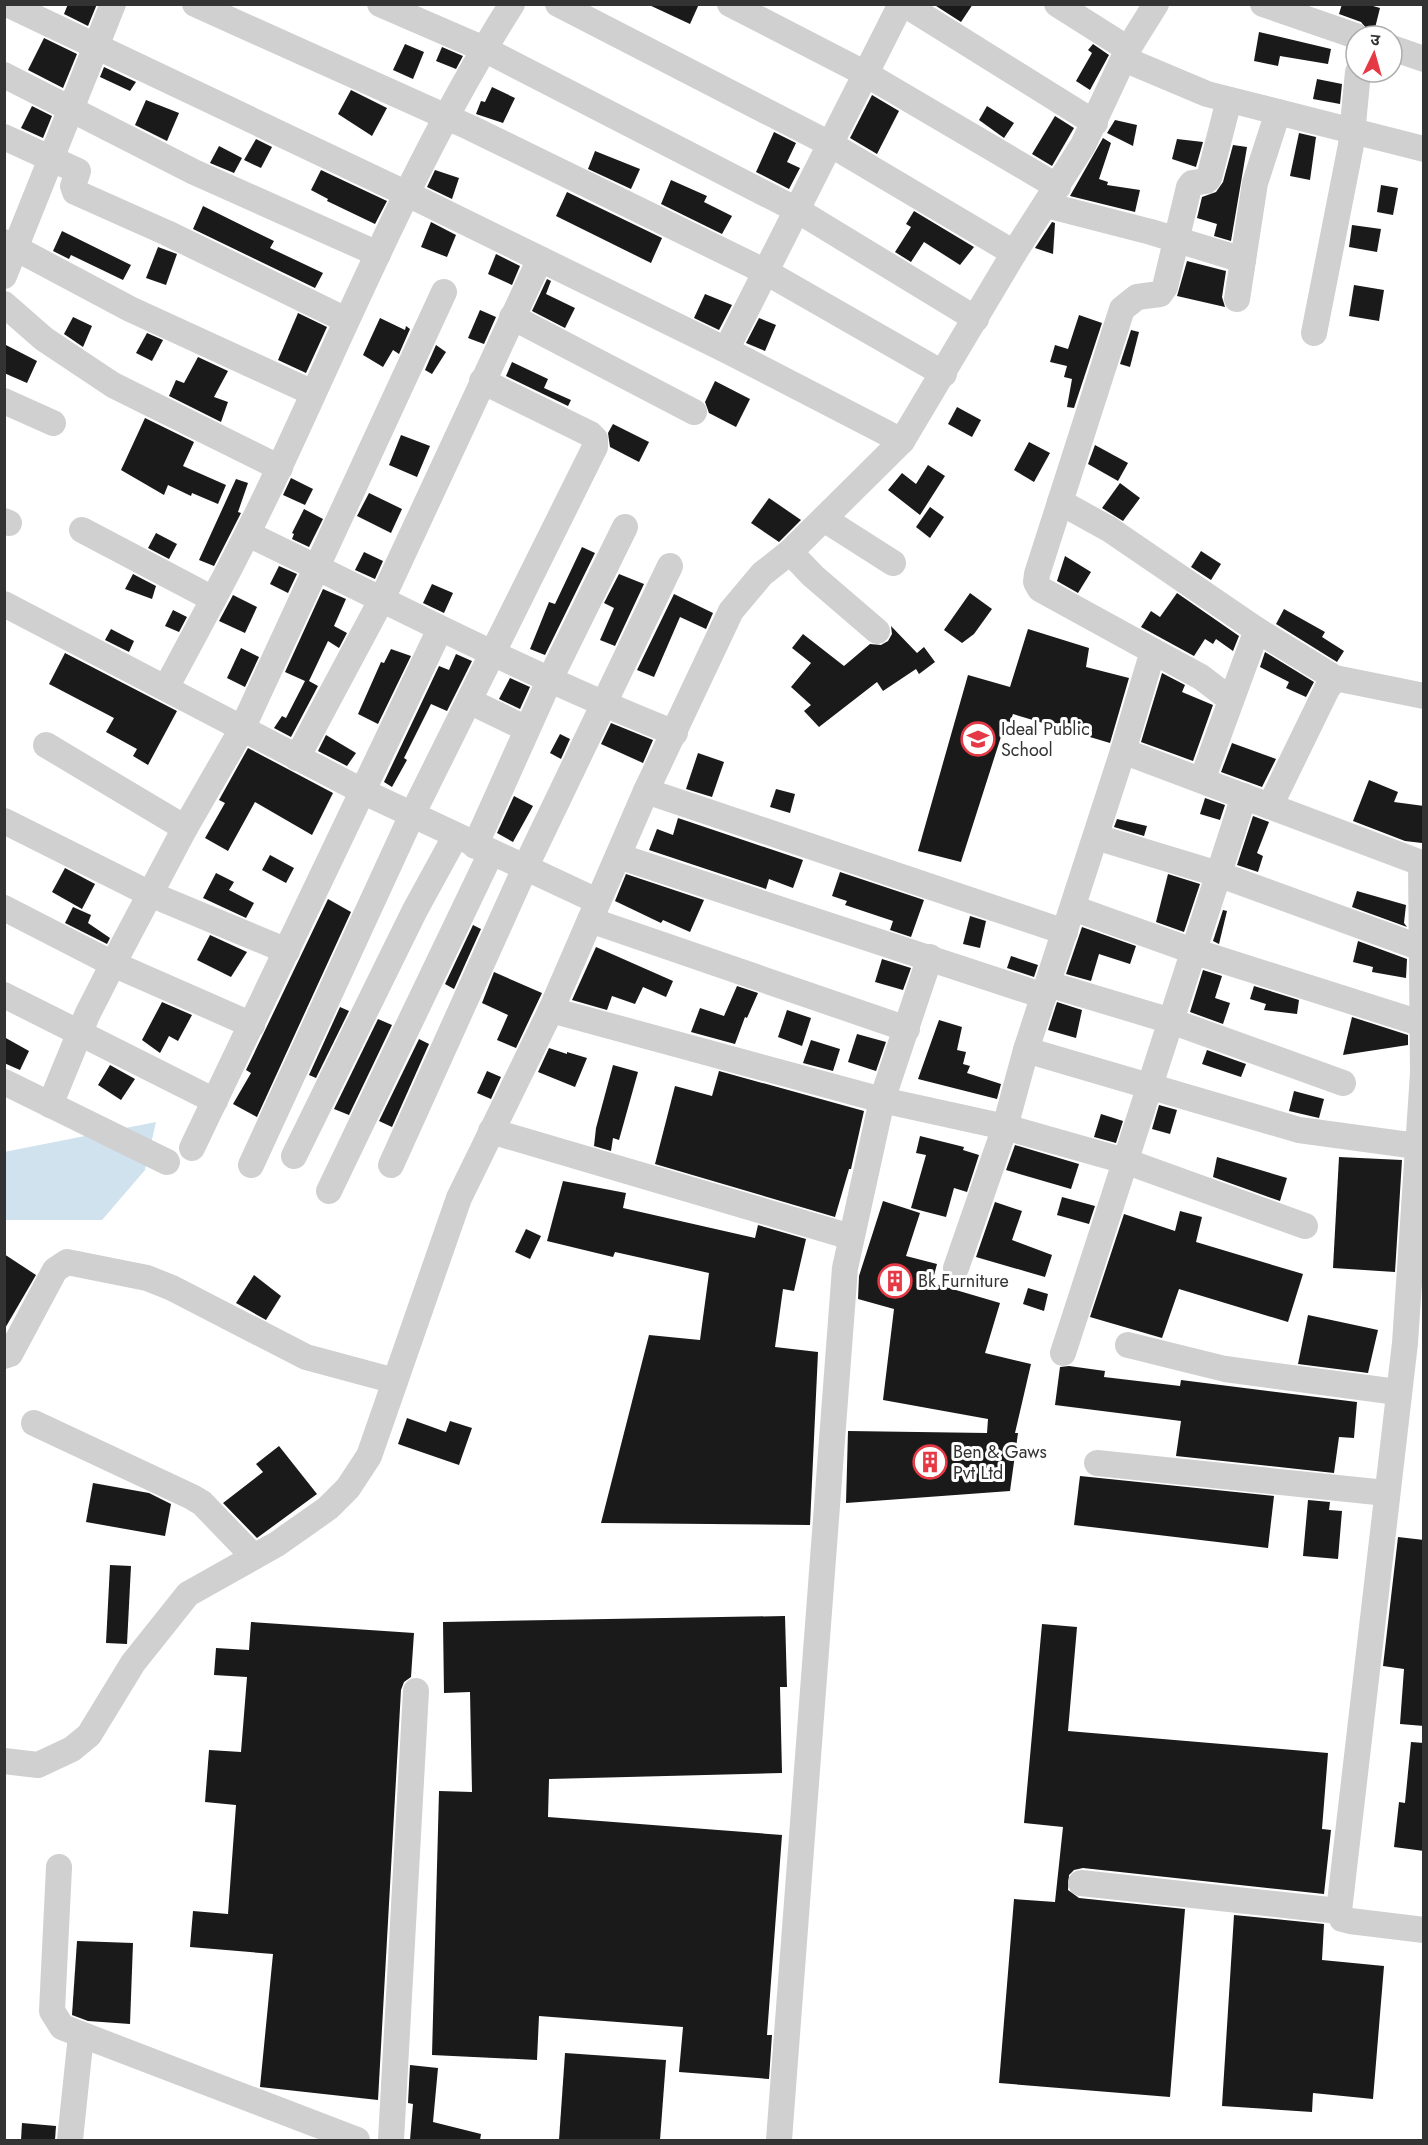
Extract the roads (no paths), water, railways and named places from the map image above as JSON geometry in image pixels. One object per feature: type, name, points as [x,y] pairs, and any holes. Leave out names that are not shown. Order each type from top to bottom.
[{"type":"street","points":[[7,4],[540,259],[726,350],[902,441]]},
{"type":"street","points":[[4,276],[15,217],[53,159],[113,4]]},
{"type":"street","points":[[195,4],[446,116],[766,272],[944,374]]},
{"type":"street","points":[[380,4],[484,49],[796,210],[976,319]]},
{"type":"street","points":[[166,688],[248,534],[346,320],[446,116],[512,4]]},
{"type":"street","points":[[558,4],[830,144],[1014,253]]},
{"type":"street","points":[[730,4],[866,74],[1052,196],[1176,240],[1243,260]]},
{"type":"street","points":[[726,350],[902,4],[1095,123]]},
{"type":"street","points":[[1057,4],[1126,54],[1207,94],[1424,149]]},
{"type":"street","points":[[4,1761],[38,1765],[72,1749],[89,1735],[133,1663],[174,1608],[188,1594],[254,1557],[328,1508],[348,1488],[369,1456],[459,1198],[551,1010],[646,791],[731,611],[762,574],[790,552],[902,441],[1095,123],[1126,54],[1156,4]]},
{"type":"street","points":[[1263,4],[1344,32]]},
{"type":"street","points":[[1404,52],[1424,59]]},
{"type":"street","points":[[4,75],[194,172],[378,254]]},
{"type":"street","points":[[1314,333],[1353,130],[1357,84]]},
{"type":"street","points":[[1229,100],[1209,178],[1206,181],[1192,183],[1189,187],[1165,287],[1160,294],[1137,297],[1122,309],[1036,582],[1040,589],[1201,677],[1231,700]]},
{"type":"street","points":[[1237,298],[1255,183],[1278,112]]},
{"type":"street","points":[[4,137],[78,171],[73,186],[75,192],[167,233],[346,320]]},
{"type":"street","points":[[10,244],[130,309],[313,393]]},
{"type":"street","points":[[297,758],[382,599],[540,259]]},
{"type":"street","points":[[50,1106],[79,1034],[113,964],[185,828],[242,729],[444,292]]},
{"type":"street","points":[[4,304],[44,339],[114,385],[280,468]]},
{"type":"street","points":[[512,317],[694,412]]},
{"type":"street","points":[[251,1165],[412,815],[596,447],[595,439],[590,434],[482,381]]},
{"type":"street","points":[[4,401],[53,423]]},
{"type":"street","points":[[1060,502],[1109,530],[1257,630],[1335,678],[1424,696]]},
{"type":"street","points":[[824,519],[893,563]]},
{"type":"street","points":[[329,1191],[474,845],[550,679],[625,527]]},
{"type":"street","points":[[82,530],[213,598]]},
{"type":"street","points":[[248,534],[440,629],[604,704],[675,732]]},
{"type":"street","points":[[790,552],[813,576],[877,631]]},
{"type":"street","points":[[391,1165],[525,868],[670,566]]},
{"type":"street","points":[[4,604],[364,792],[525,868],[594,910],[907,1029]]},
{"type":"street","points":[[192,1148],[440,629]]},
{"type":"street","points":[[1202,780],[1257,630]]},
{"type":"street","points":[[956,1268],[1005,1127],[1026,1050],[1124,751],[1152,651]]},
{"type":"street","points":[[1270,806],[1327,689],[1335,678]]},
{"type":"street","points":[[469,701],[528,729]]},
{"type":"street","points":[[46,745],[185,828]]},
{"type":"street","points":[[1124,751],[1270,806],[1422,854],[1423,1024],[1417,1265],[1397,1392],[1339,1911],[1342,1918],[1350,1922],[1424,1930]]},
{"type":"street","points":[[646,791],[1069,920],[1193,951],[1423,1024]]},
{"type":"street","points":[[1063,1353],[1244,796]]},
{"type":"street","points":[[4,821],[150,894],[287,951]]},
{"type":"street","points":[[1096,837],[1218,874],[1423,949]]},
{"type":"street","points":[[294,1156],[415,910],[474,845]]},
{"type":"street","points":[[618,856],[930,957],[1046,990],[1171,1021],[1343,1083]]},
{"type":"street","points":[[4,909],[113,964],[252,1025]]},
{"type":"street","points":[[779,2140],[845,1268],[882,1100],[930,957]]},
{"type":"street","points":[[4,995],[215,1101]]},
{"type":"street","points":[[551,1010],[882,1100],[1005,1127],[1125,1161],[1305,1226]]},
{"type":"street","points":[[1026,1050],[1149,1088],[1299,1130],[1421,1147]]},
{"type":"street","points":[[4,1082],[167,1162]]},
{"type":"street","points":[[491,1131],[851,1237]]},
{"type":"street","points":[[4,1356],[10,1354],[54,1270],[67,1262],[147,1278],[172,1288],[306,1357],[395,1381]]},
{"type":"street","points":[[1128,1345],[1225,1369],[1397,1392]]},
{"type":"street","points":[[34,1423],[202,1503],[254,1557]]},
{"type":"street","points":[[1097,1463],[1386,1493]]},
{"type":"street","points":[[391,2140],[417,1691]]},
{"type":"street","points":[[59,1867],[52,2011],[62,2027],[357,2140]]},
{"type":"street","points":[[1081,1882],[1339,1911]]},
{"type":"street","points":[[70,2140],[81,2035]]},
{"type":"water","points":[[156,1122],[145,1170],[102,1220],[5,1220],[4,1152]]},
{"type":"place","name":"Ideal Public School","points":[[978,739]]},
{"type":"place","name":"Bk Furniture","points":[[895,1281]]},
{"type":"place","name":"Ben & Gaws Pvt Ltd","points":[[930,1462]]}]
